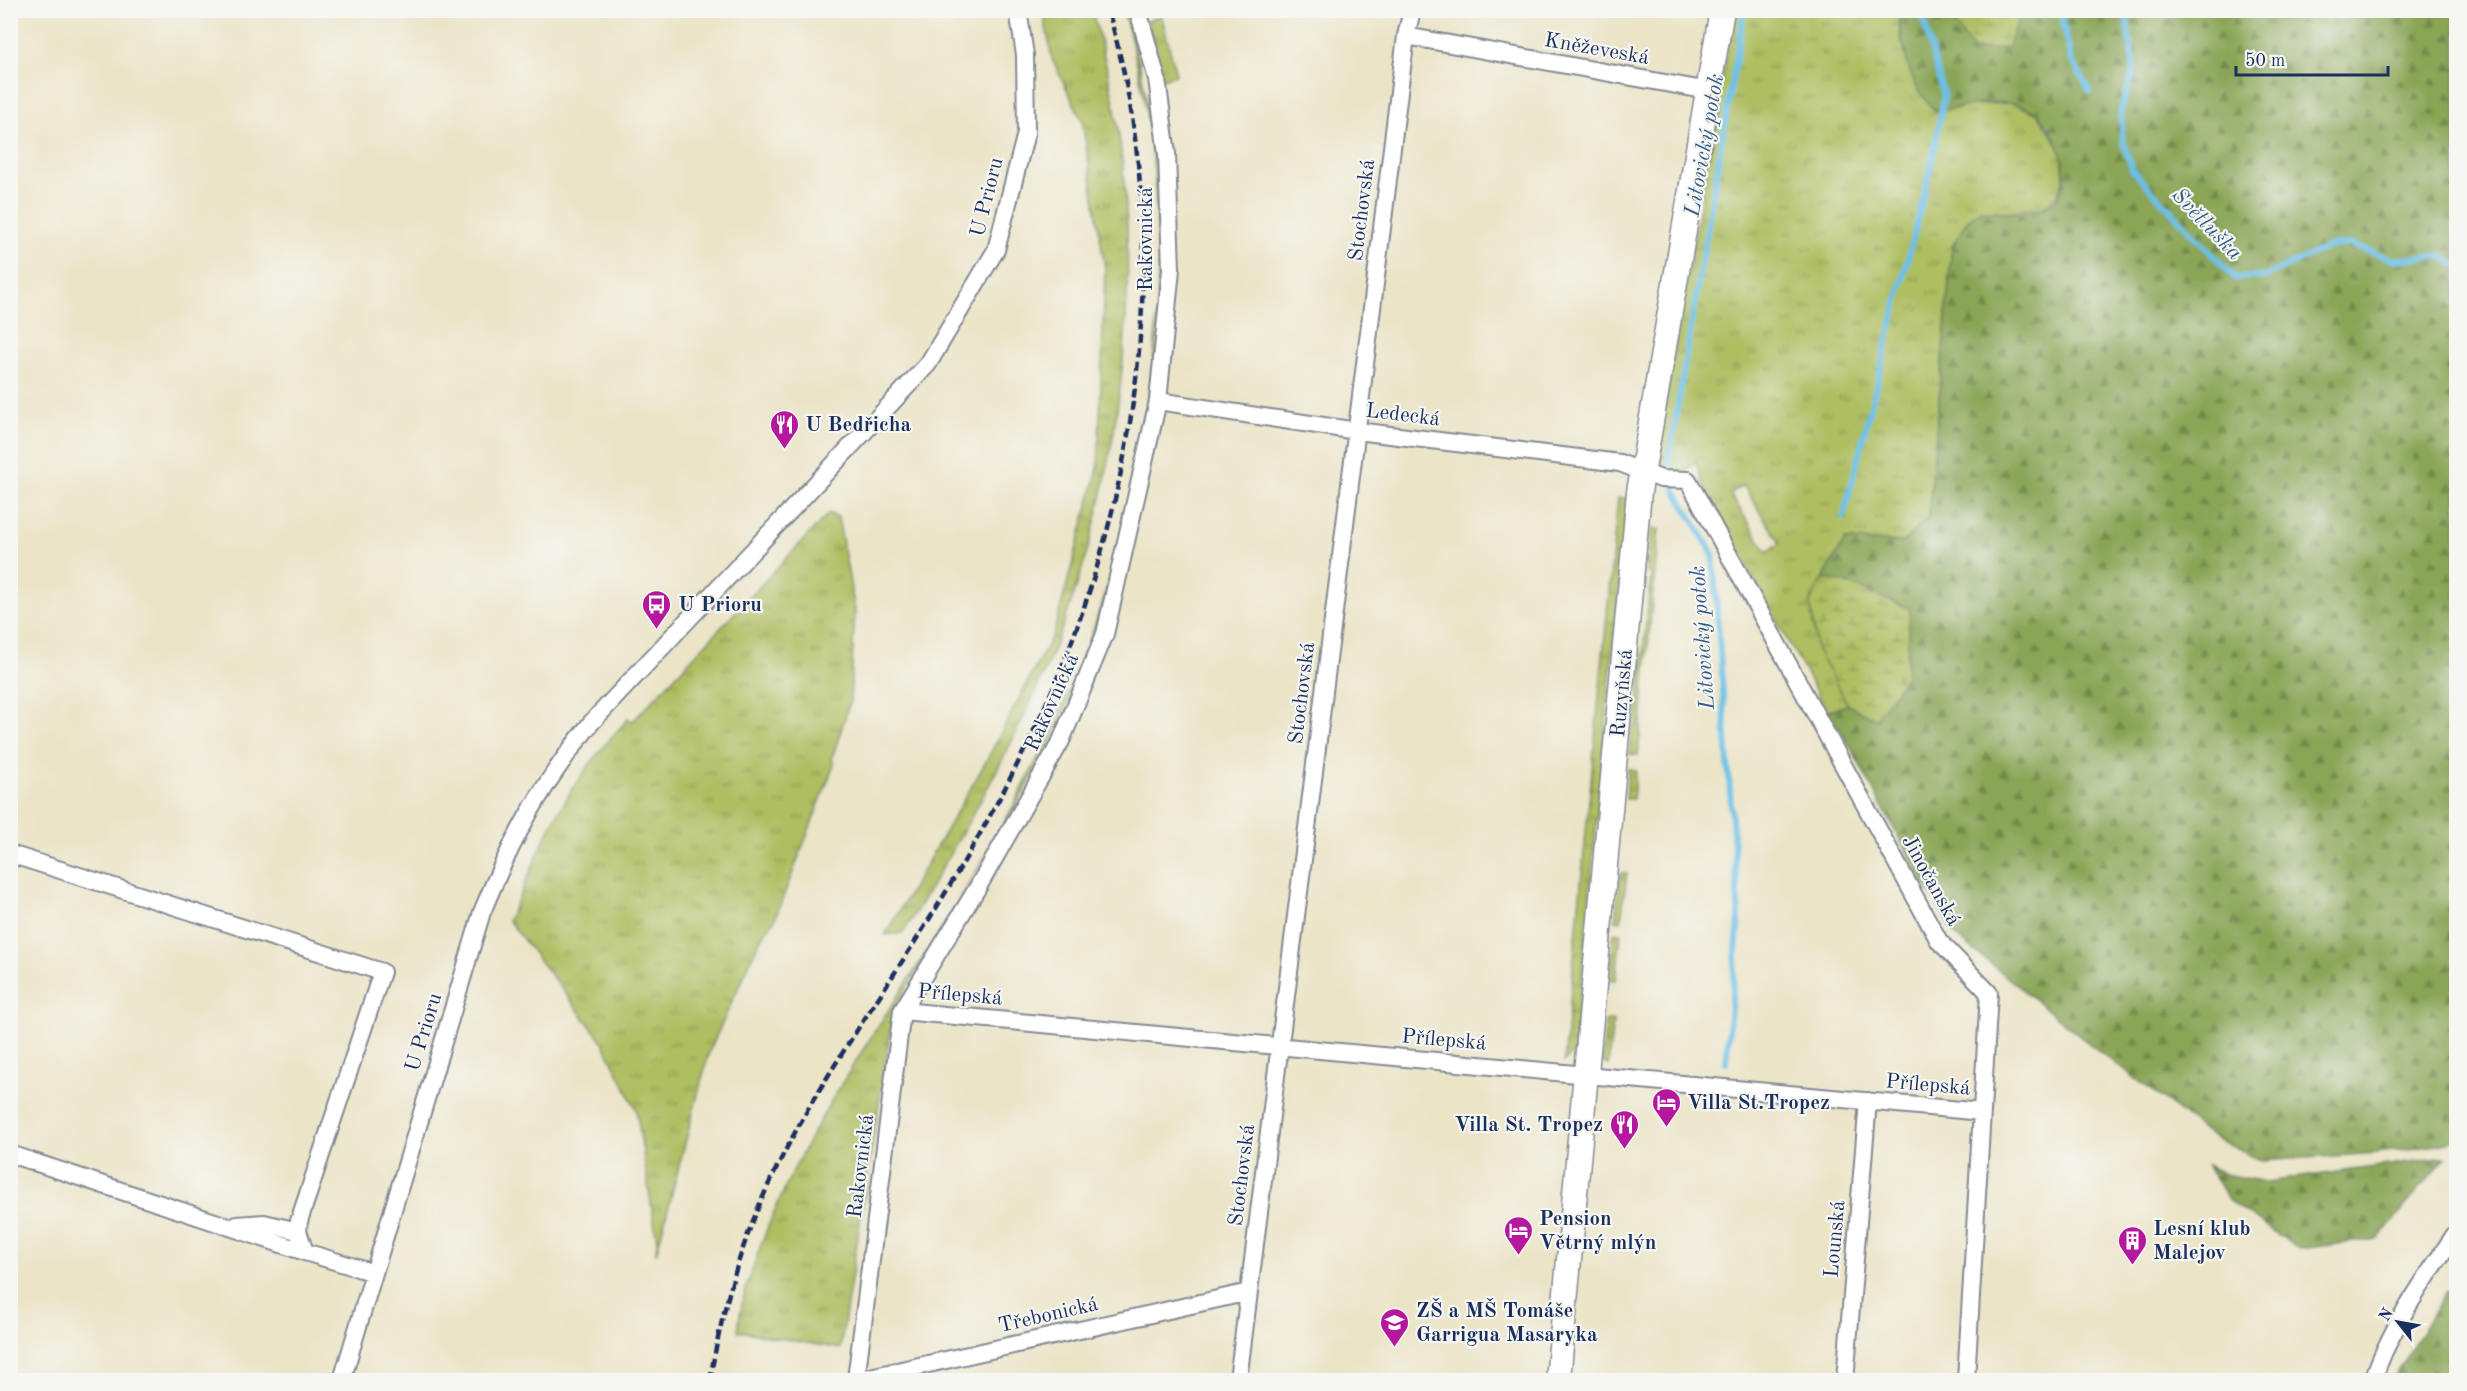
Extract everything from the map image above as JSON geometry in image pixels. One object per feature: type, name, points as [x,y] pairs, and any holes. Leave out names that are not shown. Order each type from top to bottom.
[{"type":"street","name":"U Prioru","points":[[342,1380],[482,912],[504,857],[532,804],[561,760],[591,723],[928,364],[996,250],[1026,133],[1025,56],[1018,10]]},
{"type":"street","name":"Rakovnická","points":[[856,1380],[902,1011],[978,887],[1061,741],[1105,634],[1158,401],[1171,269],[1167,154],[1157,79],[1138,10]]},
{"type":"street","name":"Stochovská","points":[[1238,1380],[1406,36],[1412,10]]},
{"type":"street","name":"Ruzyňská","points":[[1558,1380],[1586,1075],[1651,474],[1722,10]]},
{"type":"street","name":"Kněževeská","points":[[1406,36],[1709,91]]},
{"type":"street","name":"Ledecká","points":[[1158,401],[1357,431],[1620,463],[1651,474]]},
{"type":"street","name":"Jinočanská","points":[[1651,474],[1688,480],[1939,940],[1989,993],[1966,1380]]},
{"type":"street","points":[[10,854],[382,972],[299,1221],[298,1231],[305,1252]]},
{"type":"street","name":"Přílepská","points":[[902,1011],[1982,1112]]},
{"type":"street","name":"Lounská","points":[[1845,1380],[1868,1101]]},
{"type":"street","points":[[10,1154],[374,1273]]},
{"type":"street","points":[[230,1226],[264,1223],[298,1231]]},
{"type":"street","points":[[2373,1380],[2379,1360],[2427,1275],[2457,1233]]},
{"type":"street","name":"Třebonická","points":[[856,1380],[1249,1292]]},
{"type":"green space","points":[[1951,10],[2022,11],[2007,48],[1973,50],[1953,22]]},
{"type":"green space","points":[[1043,11],[1092,11],[1112,91],[1123,174],[1127,258],[1124,344],[1114,428],[1097,512],[1074,593],[1031,702],[982,797],[903,933],[885,935],[983,767],[1054,632],[1098,469],[1105,269],[1082,120],[1052,59]]},
{"type":"green space","points":[[1123,11],[1128,11],[1156,145],[1163,222],[1162,287],[1152,400],[1133,496],[1098,633],[1055,734],[984,859],[1027,781],[1073,681],[1102,603],[1126,520],[1143,436],[1154,349],[1158,263],[1154,177],[1143,92]]},
{"type":"green space","points":[[1734,11],[1898,11],[1901,42],[1957,109],[1970,105],[2013,103],[2038,114],[2062,151],[2064,179],[2058,194],[2044,208],[2013,211],[1952,247],[1929,516],[1904,542],[1845,540],[1810,602],[1817,650],[1848,705],[1827,711],[1735,546],[1702,482],[1696,461],[1686,471],[1664,472],[1655,464]],"holes":[[[1743,485],[1780,543],[1767,552],[1730,494]]]},
{"type":"green space","points":[[1898,11],[2456,11],[2456,1139],[2439,1145],[2377,1153],[2262,1161],[2213,1137],[2087,1042],[1955,935],[1921,879],[1849,745],[1827,711],[1848,705],[1877,719],[1823,579],[1845,540],[1904,542],[1929,516],[1952,247],[1966,222],[1980,210],[2021,212],[2044,208],[2055,200],[2062,189],[2064,177],[2060,149],[2054,136],[2047,124],[2031,110],[2005,102],[1995,102],[1936,111],[1926,101],[1908,65]]},
{"type":"green space","points":[[1162,16],[1176,75],[1162,79],[1147,21]]},
{"type":"green space","points":[[1618,498],[1627,498],[1575,1052],[1564,1062]]},
{"type":"green space","points":[[829,513],[838,517],[855,610],[850,702],[832,758],[834,765],[774,921],[762,936],[709,1052],[656,1254],[657,1241],[636,1109],[602,1041],[508,920],[554,820],[572,789],[604,746],[628,719],[633,721]]},
{"type":"green space","points":[[1651,529],[1659,529],[1638,755],[1629,754],[1632,727],[1636,726],[1651,573],[1646,572]]},
{"type":"green space","points":[[1823,579],[1846,583],[1910,609],[1906,676],[1876,719],[1848,705],[1817,650],[1810,602]]},
{"type":"green space","points":[[1628,769],[1636,770],[1633,799],[1626,799]]},
{"type":"green space","points":[[984,859],[974,877],[952,912]]},
{"type":"green space","points":[[1621,873],[1627,873],[1621,921],[1615,920]]},
{"type":"green space","points":[[952,912],[894,1009],[840,1349],[738,1331],[744,1297],[754,1264],[797,1162],[840,1086]]},
{"type":"green space","points":[[1614,933],[1621,933],[1616,980],[1610,980]]},
{"type":"green space","points":[[1606,1020],[1613,1021],[1608,1065],[1602,1062]]},
{"type":"green space","points":[[2446,1157],[2378,1239],[2299,1249],[2228,1200],[2207,1165],[2224,1174],[2266,1182]]},
{"type":"green space","points":[[2446,1291],[2456,1297],[2456,1380],[2392,1380]]},
{"type":"waterway","name":"Litovický potok","points":[[1726,1063],[1739,917],[1713,554],[1676,492],[1668,464],[1744,10]]},
{"type":"waterway","points":[[1843,518],[1930,170],[1944,97],[1921,10]]},
{"type":"waterway","points":[[2060,10],[2071,59],[2090,91]]},
{"type":"waterway","name":"Světluška","points":[[2125,10],[2134,69],[2121,110],[2123,143],[2133,171],[2235,278],[2264,277],[2330,246],[2348,244],[2396,260],[2431,256],[2442,257],[2456,264]]},
{"type":"railway","points":[[710,1380],[727,1299],[764,1194],[813,1101],[971,849],[1032,735],[1058,676],[1087,597],[1111,515],[1128,432],[1139,347],[1143,262],[1139,176],[1128,92],[1108,10]]},
{"type":"place","name":"U Bedřicha","points":[[784,450]]},
{"type":"place","name":"U Prioru","points":[[657,630]]},
{"type":"place","name":"Villa St.Tropez","points":[[1666,1128]]},
{"type":"place","name":"Villa St. Tropez","points":[[1624,1150]]},
{"type":"place","name":"Pension Větrný mlýn","points":[[1518,1256]]},
{"type":"place","name":"Lesní klub Malejov","points":[[2132,1266]]},
{"type":"place","name":"ZŠ a MŠ Tomáše Garrigua Masaryka","points":[[1395,1348]]}]
